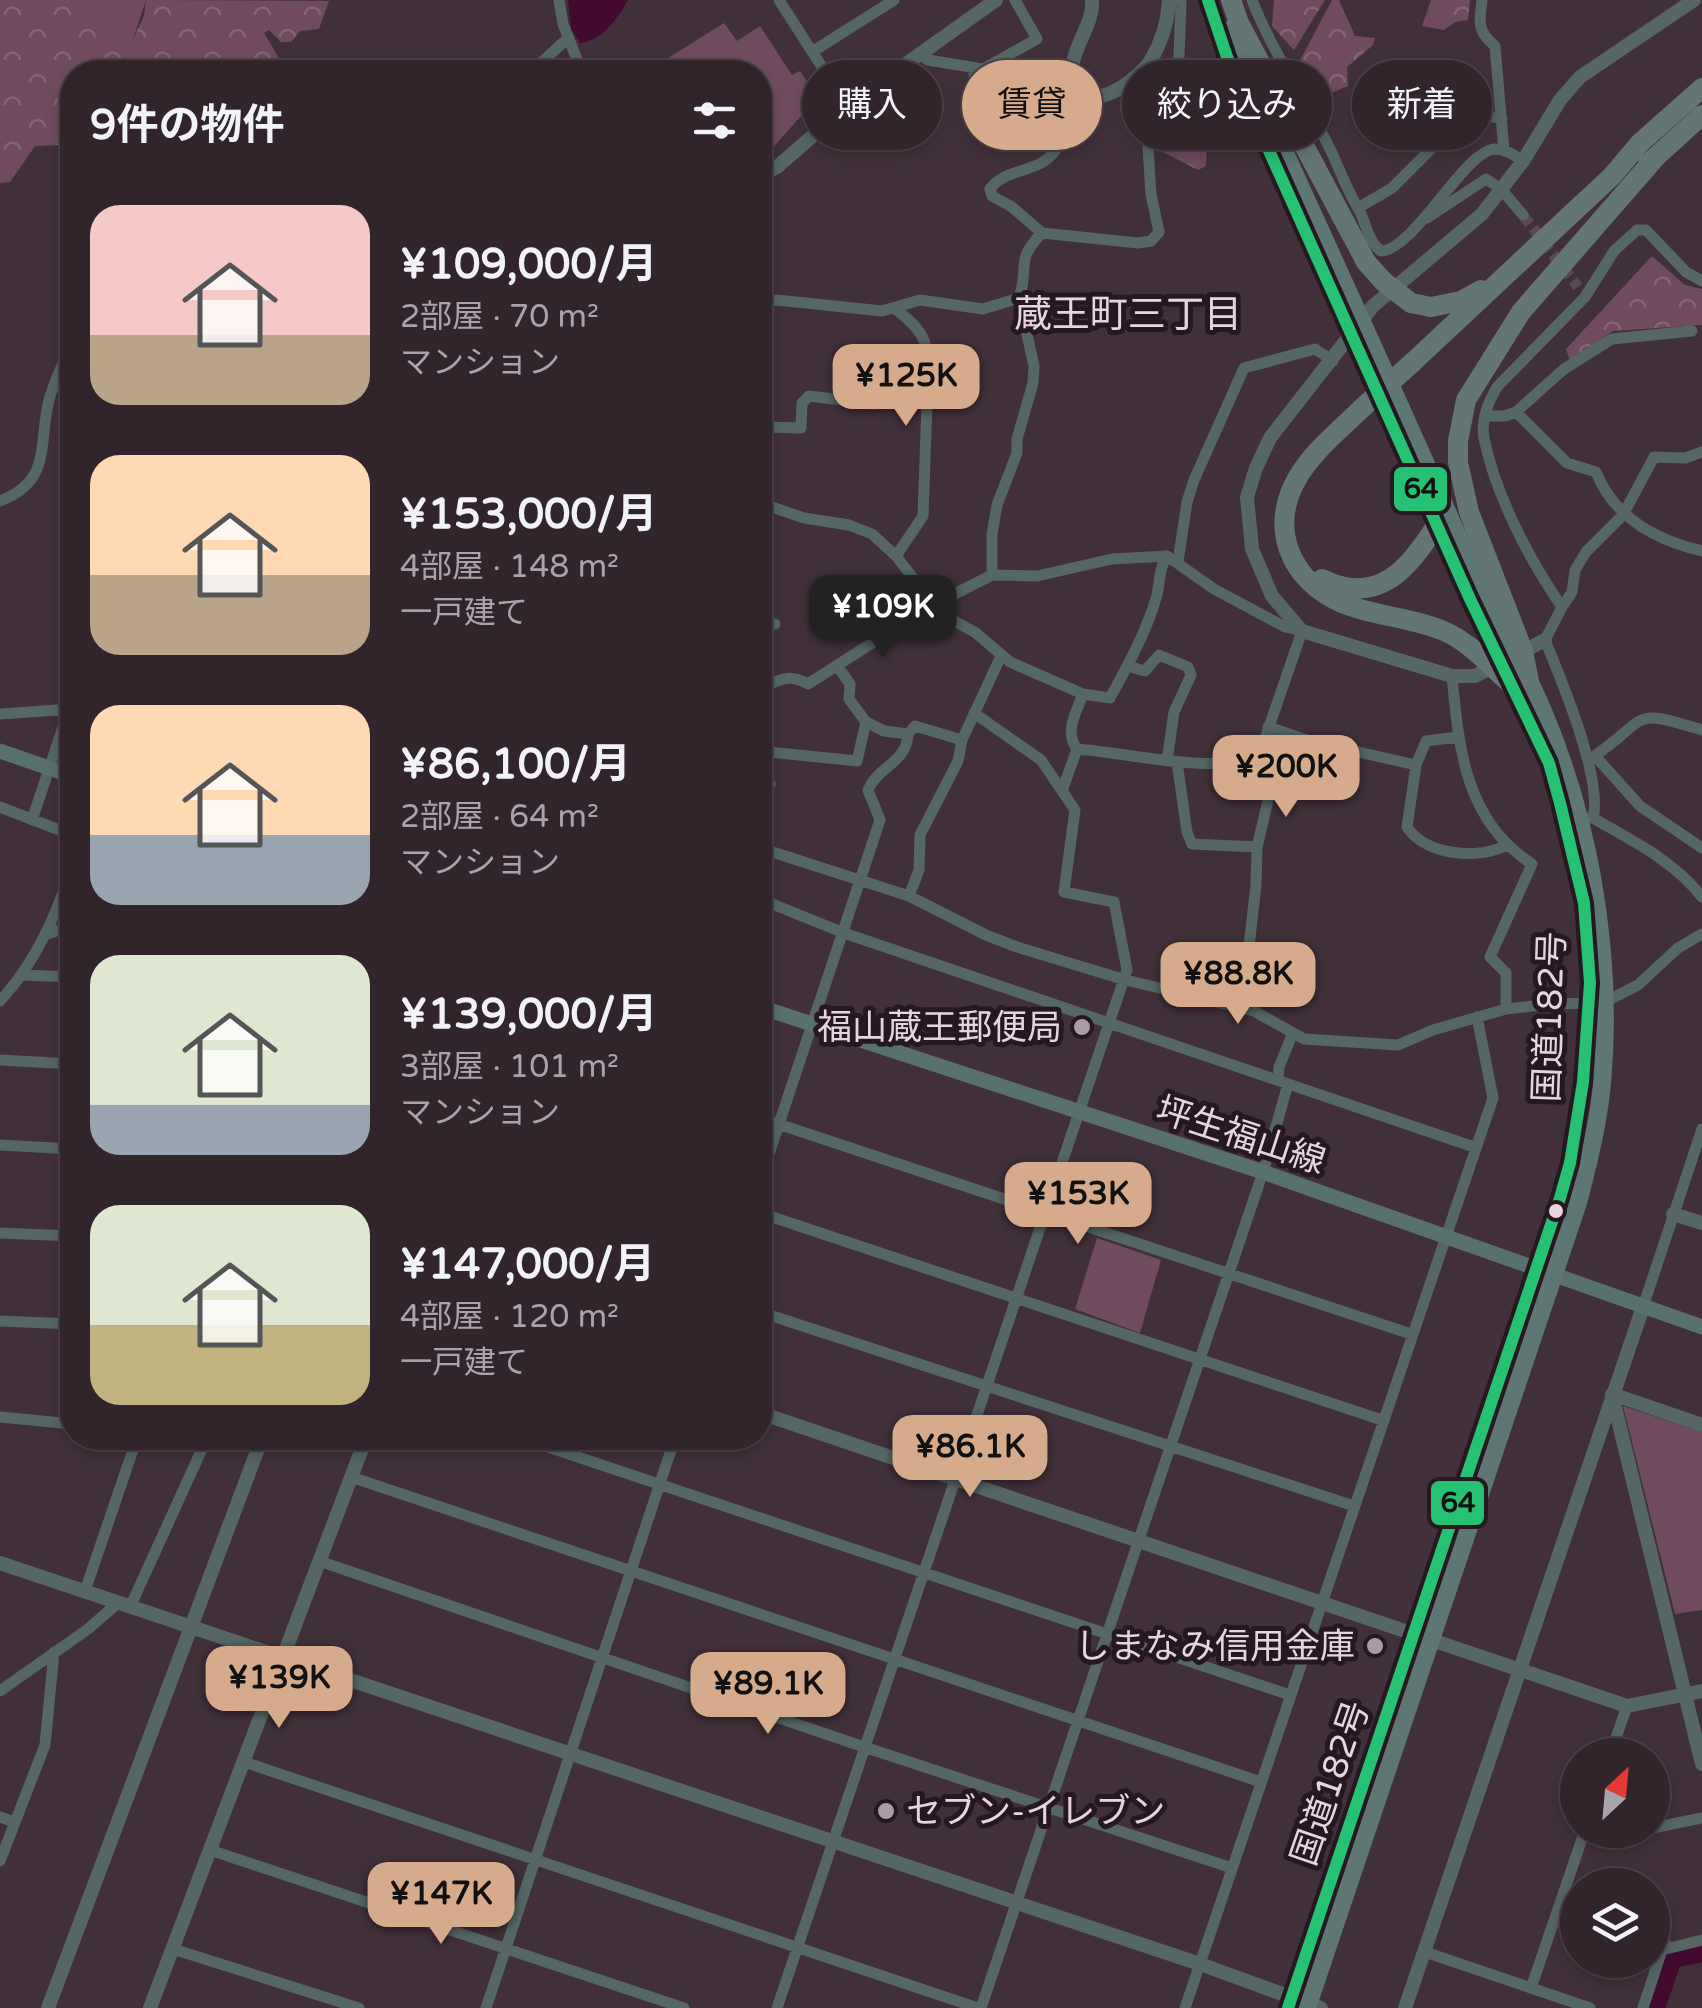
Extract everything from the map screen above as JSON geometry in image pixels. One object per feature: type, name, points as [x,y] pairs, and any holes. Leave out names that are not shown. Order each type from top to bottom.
[{"type":"highway","points":[[1208,0],[1227,57],[1482,591],[1520,683]]},
{"type":"highway","points":[[1222,0],[1238,50],[1358,328],[1437,524],[1520,683]]},
{"type":"highway","points":[[1231,0],[1239,23],[1366,262],[1411,304],[1431,307],[1478,293],[1648,150]]},
{"type":"highway","points":[[1508,659],[1458,463],[1466,400],[1521,312],[1648,150],[1702,88]]},
{"type":"highway","points":[[1508,659],[1474,650],[1447,632],[1424,623],[1360,609],[1330,596],[1300,573],[1290,558],[1284,513],[1298,476],[1612,176],[1702,115]]},
{"type":"highway","points":[[1364,413],[1308,481],[1294,514],[1293,529],[1300,555],[1324,580],[1342,588],[1375,586],[1390,580],[1414,559],[1437,524]]},
{"type":"highway","name":"国道182号","points":[[1520,683],[1561,760],[1585,818],[1596,902],[1596,1003]]},
{"type":"highway","name":"国道182号","points":[[1303,2005],[1546,1271],[1578,1203],[1595,1131],[1602,1083],[1596,1003],[1578,871],[1549,764],[1520,683]]},
{"type":"main road","points":[[0,751],[60,772]]},
{"type":"main road","name":"坪生福山線","points":[[772,1010],[1262,1172],[1702,1326]]},
{"type":"street","points":[[559,0],[577,60]]},
{"type":"street","points":[[812,52],[894,0]]},
{"type":"street","points":[[912,60],[996,0]]},
{"type":"street","points":[[999,60],[1037,38],[1015,0]]},
{"type":"street","points":[[1055,150],[1048,160],[1032,169],[1003,177],[990,189],[992,196],[1012,207],[1042,234],[1138,243],[1151,241],[1159,232],[1148,148],[1153,108],[1176,70],[1181,2],[1172,0],[1166,26],[1148,64],[1120,88],[1096,96],[1077,88],[1072,68],[1092,18],[1092,0]]},
{"type":"street","points":[[1252,0],[1264,32],[1332,153],[1369,237],[1381,251],[1395,247],[1487,150],[1504,151],[1523,161]]},
{"type":"street","points":[[1482,0],[1478,24],[1480,33],[1495,46],[1504,151]]},
{"type":"street","points":[[1302,632],[1272,596],[1252,549],[1247,497],[1270,438],[1382,298],[1482,214],[1580,77],[1694,0]]},
{"type":"street","points":[[784,2],[817,60]]},
{"type":"street","points":[[544,60],[568,38]]},
{"type":"street","points":[[920,54],[928,60],[962,67]]},
{"type":"street","points":[[1358,208],[1392,188],[1463,118],[1485,115],[1502,119]]},
{"type":"street","points":[[772,170],[802,145]]},
{"type":"street","points":[[1423,218],[1430,218],[1486,179],[1502,189],[1523,215]]},
{"type":"street","points":[[1562,607],[1516,529],[1484,436],[1496,386],[1637,230],[1646,230],[1686,272],[1702,282]]},
{"type":"street","points":[[992,575],[997,505],[1017,453],[1017,439],[1033,383],[1034,366],[1019,298],[1023,256],[1042,234]]},
{"type":"street","points":[[772,301],[882,311],[920,300],[983,309],[1019,298]]},
{"type":"street","points":[[772,427],[801,428],[802,403],[809,396],[874,404],[913,384],[924,366],[927,349],[918,328],[894,308]]},
{"type":"street","points":[[1486,416],[1516,412],[1564,368],[1612,339],[1692,330]]},
{"type":"street","points":[[772,507],[872,534],[896,556],[940,613],[976,633],[1001,656],[1083,694],[1110,698],[1156,595],[1161,566],[1172,559],[1194,480],[1244,368],[1315,349],[1333,361]]},
{"type":"street","points":[[0,501],[29,486],[36,470],[50,394],[60,369]]},
{"type":"street","points":[[896,556],[923,516],[927,404],[913,384]]},
{"type":"street","points":[[1516,412],[1567,463],[1596,472],[1604,492],[1620,506],[1623,515],[1676,545],[1702,551]]},
{"type":"street","points":[[772,682],[794,676],[808,684],[932,605],[992,575],[1037,576],[1112,558],[1172,559],[1214,589],[1285,626],[1452,676],[1475,676],[1545,640],[1572,592],[1575,570],[1586,552],[1623,515],[1654,457],[1685,458],[1702,452]]},
{"type":"street","points":[[1242,1007],[1257,847],[1270,792],[1258,759],[1302,632]]},
{"type":"street","points":[[1545,640],[1592,758],[1595,807],[1585,818],[1660,857],[1702,896]]},
{"type":"street","points":[[1127,666],[1146,671],[1164,655],[1188,667],[1191,675],[1174,712],[1172,761],[1192,844],[1257,847]]},
{"type":"street","points":[[908,896],[919,870],[920,835],[958,762],[962,740],[1001,656]]},
{"type":"street","points":[[838,667],[850,684],[849,699],[866,722],[884,731],[908,734]]},
{"type":"street","points":[[1452,676],[1458,738],[1473,796],[1507,845],[1532,864],[1490,957],[1506,974],[1506,1010]]},
{"type":"street","points":[[1083,694],[1070,731],[1077,749],[1172,761],[1238,764],[1258,759]]},
{"type":"street","points":[[0,714],[60,709]]},
{"type":"street","points":[[777,2008],[1127,970],[1114,902],[1064,892],[1075,810],[1041,760],[974,714]]},
{"type":"street","points":[[1592,758],[1642,718],[1650,716],[1702,730]]},
{"type":"street","points":[[772,753],[856,762],[866,722]]},
{"type":"street","points":[[772,1145],[880,820],[868,790],[871,782],[904,755],[908,734],[915,726],[962,740]]},
{"type":"street","points":[[1268,727],[1416,765]]},
{"type":"street","points":[[32,820],[60,738]]},
{"type":"street","points":[[1458,738],[1426,740],[1416,765],[1407,828],[1418,840],[1464,854],[1492,853],[1507,845]]},
{"type":"street","points":[[1062,791],[1077,749]]},
{"type":"street","points":[[1592,758],[1640,806],[1702,848]]},
{"type":"street","points":[[0,807],[60,830]]},
{"type":"street","points":[[772,852],[908,896],[986,935],[1122,979],[1262,1014],[1304,1039],[1398,1045],[1506,1010],[1596,1003],[1638,985],[1678,948],[1702,934]]},
{"type":"street","points":[[0,1001],[22,975],[47,934],[60,900]]},
{"type":"street","points":[[772,904],[844,933],[1474,1146]]},
{"type":"street","points":[[47,934],[60,930]]},
{"type":"street","points":[[22,975],[60,977]]},
{"type":"street","points":[[1185,2008],[1492,1098],[1477,1017]]},
{"type":"street","points":[[244,1762],[980,2008],[1262,1172],[1283,1082],[1279,1066],[1292,1035]]},
{"type":"street","points":[[0,1060],[60,1063]]},
{"type":"street","points":[[772,1122],[1411,1334]]},
{"type":"street","points":[[1405,2008],[1702,1129]]},
{"type":"street","points":[[0,1144],[60,1148]]},
{"type":"street","points":[[1673,1214],[1702,1223]]},
{"type":"street","points":[[772,1217],[1382,1420]]},
{"type":"street","points":[[0,1233],[60,1236]]},
{"type":"street","points":[[772,1316],[1354,1506]]},
{"type":"street","points":[[0,1321],[60,1324]]},
{"type":"street","points":[[1612,1394],[1702,1424]]},
{"type":"street","points":[[1612,1394],[1702,1764]]},
{"type":"street","points":[[0,1417],[60,1423]]},
{"type":"street","points":[[772,1418],[1627,1706],[1702,1691]]},
{"type":"street","points":[[85,1590],[133,1450]]},
{"type":"street","points":[[0,1691],[125,1603],[201,1450]]},
{"type":"street","points":[[48,2008],[255,1450]]},
{"type":"street","points":[[150,2008],[361,1450]]},
{"type":"street","points":[[557,1450],[1290,1695]]},
{"type":"street","points":[[486,2008],[671,1450]]},
{"type":"street","points":[[350,1477],[1262,1782]]},
{"type":"street","points":[[319,1561],[1232,1868]]},
{"type":"street","points":[[0,1563],[1200,1964],[1303,2005]]},
{"type":"street","points":[[0,1861],[45,1745],[54,1652]]},
{"type":"street","points":[[1616,1738],[1627,1706]]},
{"type":"street","points":[[0,1817],[14,1822]]},
{"type":"street","points":[[1670,1824],[1702,1818]]},
{"type":"street","points":[[1531,1988],[1579,1848]]},
{"type":"street","points":[[210,1850],[684,2008]]},
{"type":"street","points":[[1670,1945],[1702,1940]]},
{"type":"street","points":[[173,1949],[359,2008]]},
{"type":"street","points":[[1424,1952],[1590,2008]]},
{"type":"street","points":[[1643,2008],[1653,1978]]},
{"type":"green space","points":[[0,0],[70,0],[92,21],[133,39],[144,16],[146,0],[329,1],[319,29],[300,31],[291,42],[281,42],[269,30],[264,33],[280,60],[60,60],[60,145],[35,146],[10,182],[0,183]]},
{"type":"green space","points":[[70,0],[146,0],[133,39],[92,21]]},
{"type":"green space","points":[[1274,0],[1325,0],[1294,50],[1272,26]]},
{"type":"green space","points":[[1332,0],[1339,0],[1355,36],[1375,38],[1373,45],[1347,67],[1348,86],[1332,93],[1332,60],[1300,60]]},
{"type":"green space","points":[[1431,0],[1470,0],[1468,20],[1455,22],[1444,30],[1422,26]]},
{"type":"green space","points":[[724,23],[737,41],[760,26],[792,75],[800,71],[802,74],[802,115],[772,149],[772,60],[665,60]]},
{"type":"green space","points":[[1159,150],[1207,150],[1206,166],[1198,170]]},
{"type":"green space","points":[[1652,256],[1685,285],[1702,289],[1702,325],[1613,331],[1570,361],[1566,349]]},
{"type":"green space","points":[[1097,1238],[1161,1260],[1140,1333],[1075,1309]]},
{"type":"green space","points":[[1623,1406],[1702,1432],[1702,1610],[1675,1614]]},
{"type":"shaded area","points":[[568,0],[628,0],[602,33],[580,43],[571,29]]},
{"type":"waterway","points":[[1656,2008],[1673,1959],[1702,1953]]},
{"type":"tunnel","points":[[1523,215],[1578,287]]},
{"type":"transit line","name":"64","points":[[1208,0],[1227,57],[1470,599],[1549,763],[1584,903],[1590,983],[1583,1082],[1570,1163],[1560,1198],[1288,2008]]},
{"type":"place","name":"福山蔵王郵便局","points":[[1082,1027]]},
{"type":"place","name":"しまなみ信用金庫","points":[[1375,1646]]},
{"type":"place","name":"セブン-イレブン","points":[[886,1811]]},
{"type":"district","name":"蔵王町三丁目","points":[[1128,314]]}]
